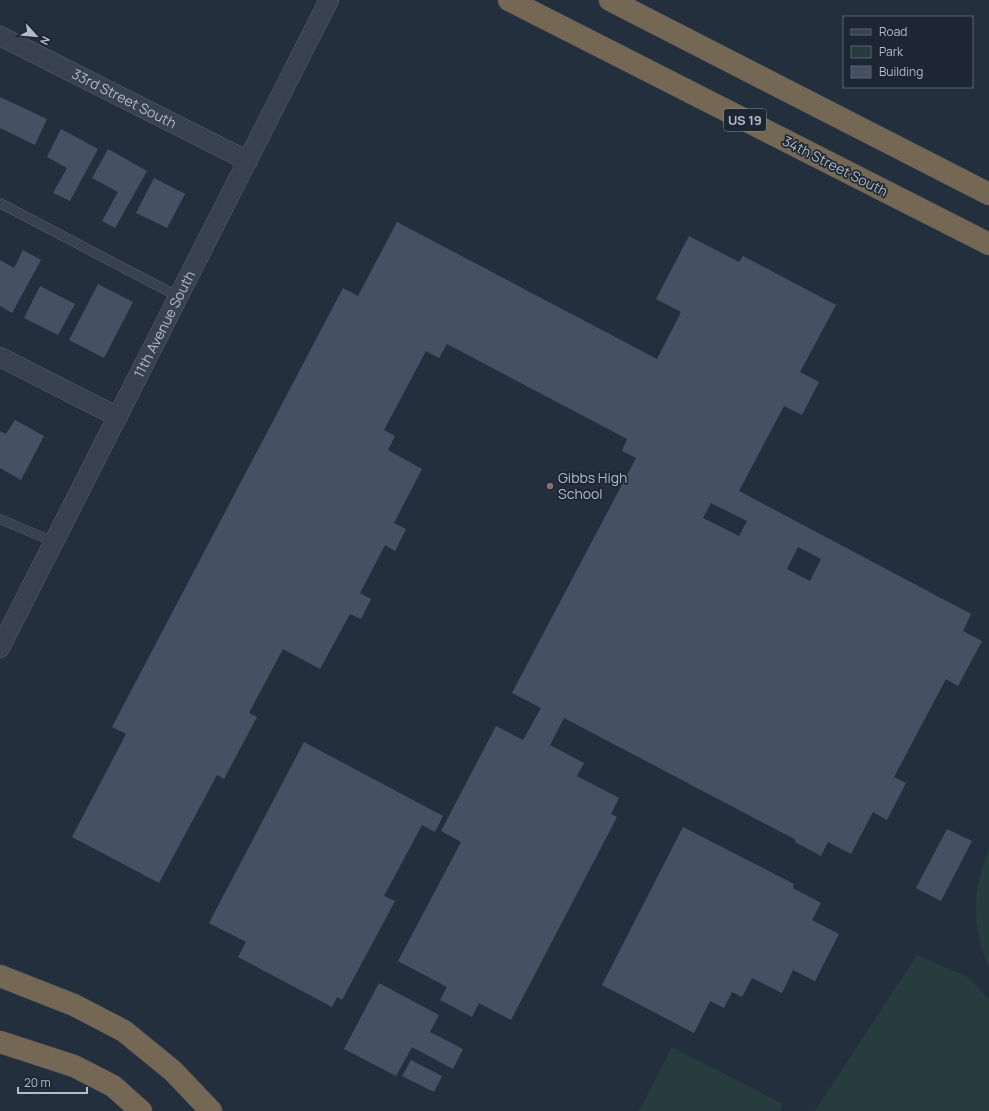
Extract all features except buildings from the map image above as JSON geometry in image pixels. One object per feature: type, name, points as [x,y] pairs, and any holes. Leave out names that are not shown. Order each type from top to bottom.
[{"type":"highway","name":"34th Street South","points":[[509,0],[989,244]]},
{"type":"highway","points":[[610,0],[989,194]]},
{"type":"highway","points":[[0,976],[74,1006],[124,1031],[173,1071],[211,1111]]},
{"type":"highway","points":[[0,1042],[74,1066],[113,1086],[141,1111]]},
{"type":"street","name":"11th Avenue South","points":[[0,648],[329,0]]},
{"type":"street","name":"33rd Street South","points":[[0,36],[248,161]]},
{"type":"street","points":[[0,357],[118,417]]},
{"type":"lane","points":[[0,203],[179,297]]},
{"type":"lane","points":[[0,518],[54,542]]},
{"type":"green space","points":[[989,850],[989,969],[979,939],[976,910],[979,881]]},
{"type":"green space","points":[[917,955],[968,977],[989,1000],[989,1111],[815,1111]]},
{"type":"green space","points":[[672,1047],[783,1104],[780,1111],[639,1111]]},
{"type":"place","name":"Gibbs High School","points":[[550,486]]}]
